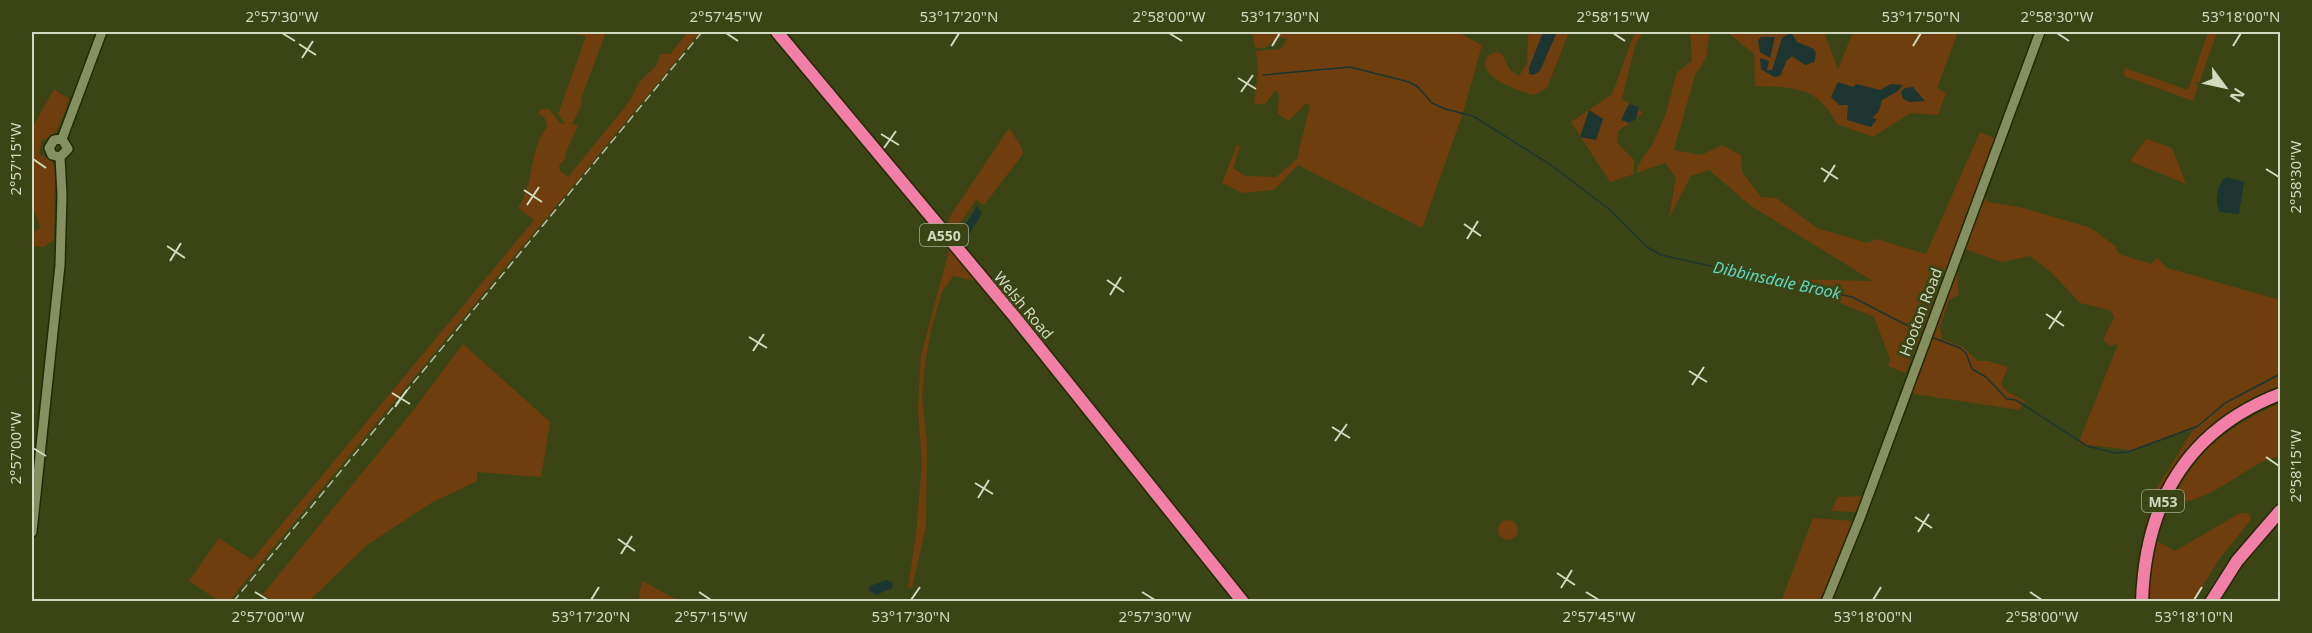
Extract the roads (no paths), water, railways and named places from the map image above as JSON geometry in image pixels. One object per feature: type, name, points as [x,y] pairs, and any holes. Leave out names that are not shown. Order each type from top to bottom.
[{"type":"highway","name":"Welsh Road","points":[[777,32],[1014,316],[1243,602]]},
{"type":"highway","name":"M53","points":[[2142,602],[2150,539],[2160,507],[2180,467],[2200,443],[2227,421],[2254,404],[2280,394]]},
{"type":"highway","points":[[2211,602],[2237,561],[2280,511]]},
{"type":"main road","points":[[62,139],[102,32]]},
{"type":"main road","name":"Hooton Road","points":[[1826,602],[1860,518],[2040,32]]},
{"type":"main road","points":[[32,532],[59,284],[62,195],[60,157],[68,149],[67,143],[62,139],[54,140],[49,148],[52,155],[60,157]]},
{"type":"water","points":[[1543,32],[1557,32],[1540,71],[1533,75],[1529,74],[1529,68]]},
{"type":"water","points":[[1791,32],[1797,42],[1814,49],[1816,54],[1814,62],[1805,65],[1792,56],[1787,60],[1780,76],[1774,77],[1761,69],[1760,58],[1769,61],[1767,70],[1772,70],[1782,38]]},
{"type":"water","points":[[1761,37],[1775,37],[1770,58],[1760,52],[1758,40]]},
{"type":"water","points":[[1838,82],[1853,87],[1856,84],[1880,90],[1891,84],[1903,85],[1898,91],[1882,100],[1879,111],[1872,118],[1877,119],[1871,127],[1847,120],[1848,105],[1839,105],[1831,97]]},
{"type":"water","points":[[1913,87],[1925,101],[1910,102],[1903,99],[1901,92],[1905,88]]},
{"type":"water","points":[[1629,104],[1639,107],[1636,119],[1629,123],[1621,120]]},
{"type":"water","points":[[1589,110],[1603,119],[1596,140],[1580,137]]},
{"type":"water","points":[[2227,177],[2244,182],[2239,214],[2220,212],[2218,208],[2218,191],[2223,179]]},
{"type":"water","points":[[977,206],[982,213],[969,235],[962,237],[960,233]]},
{"type":"water","points":[[886,580],[893,583],[892,588],[876,595],[869,590],[870,586]]},
{"type":"waterway","name":"Dibbinsdale Brook","points":[[1263,75],[1350,67],[1409,82],[1418,87],[1432,103],[1473,116],[1551,165],[1610,210],[1647,247],[1661,255],[1852,297],[1924,334]]},
{"type":"waterway","name":"Dibbinsdale Brook","points":[[1931,337],[1960,348],[1966,353],[1972,369],[1986,377],[2007,399],[2016,400],[2087,446],[2115,453],[2128,452],[2198,426],[2225,403],[2280,374]]},
{"type":"railway","points":[[233,602],[702,32]]}]
